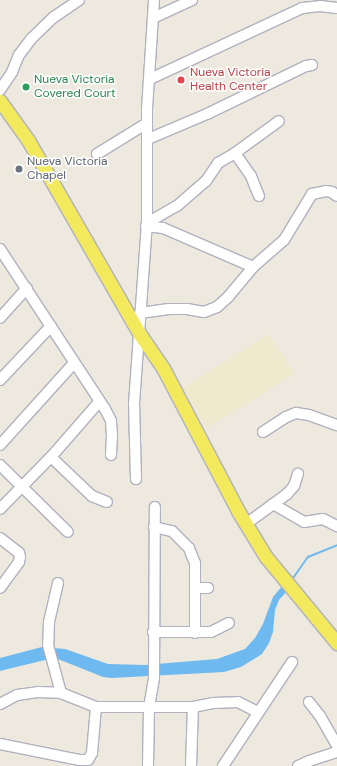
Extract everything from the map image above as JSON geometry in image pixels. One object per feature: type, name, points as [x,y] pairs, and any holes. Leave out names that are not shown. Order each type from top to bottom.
[{"type":"main road","points":[[0,101],[28,140],[139,333],[163,368],[246,524],[266,557],[337,643]]},
{"type":"street","points":[[0,90],[12,72],[20,55],[32,38],[54,17],[79,0]]},
{"type":"street","points":[[136,479],[134,404],[147,225],[147,123],[154,0]]},
{"type":"street","points":[[153,18],[192,0]]},
{"type":"street","points":[[150,80],[302,8],[320,6],[337,8]]},
{"type":"street","points":[[148,139],[207,114],[306,66],[312,66]]},
{"type":"street","points":[[147,225],[178,206],[206,181],[218,163],[235,153],[279,121]]},
{"type":"street","points":[[98,154],[147,123]]},
{"type":"street","points":[[235,153],[251,176],[259,196]]},
{"type":"street","points":[[140,313],[169,309],[208,311],[228,297],[253,267],[284,240],[312,194],[326,191],[332,192],[337,196]]},
{"type":"street","points":[[147,225],[163,228],[253,267]]},
{"type":"street","points":[[1,251],[27,288],[50,326],[105,409],[110,421],[111,455]]},
{"type":"street","points":[[0,318],[27,288]]},
{"type":"street","points":[[0,380],[50,326]]},
{"type":"street","points":[[0,446],[74,363]]},
{"type":"street","points":[[0,509],[51,457],[99,402]]},
{"type":"street","points":[[263,432],[286,416],[296,413],[309,415],[337,425]]},
{"type":"street","points":[[51,457],[92,496],[107,502]]},
{"type":"street","points":[[0,464],[68,532]]},
{"type":"street","points":[[246,524],[294,486],[298,474]]},
{"type":"street","points":[[273,504],[304,522],[323,519],[337,526]]},
{"type":"street","points":[[148,766],[149,707],[154,678],[153,632],[155,507]]},
{"type":"street","points":[[154,527],[172,531],[189,548],[195,563],[195,633]]},
{"type":"street","points":[[0,538],[19,553],[20,557],[20,562],[0,588]]},
{"type":"street","points":[[58,583],[49,622],[48,645],[61,693]]},
{"type":"street","points":[[195,588],[208,588]]},
{"type":"street","points":[[153,632],[211,632],[229,624]]},
{"type":"street","points":[[223,766],[292,662]]},
{"type":"street","points":[[0,704],[17,695],[28,692],[61,693],[96,707],[193,707],[213,703],[238,702],[258,712]]},
{"type":"street","points":[[309,702],[320,716],[337,745]]},
{"type":"street","points":[[0,744],[79,760],[88,760],[92,753],[96,707]]},
{"type":"street","points":[[191,766],[193,707]]},
{"type":"street","points":[[298,766],[337,752]]},
{"type":"shaded area","points":[[269,334],[294,374],[207,428],[182,388]]},
{"type":"water","points":[[283,585],[287,591],[279,600],[275,610],[273,632],[269,643],[262,654],[241,667],[224,672],[112,678],[103,677],[58,659],[45,660],[0,671],[0,658],[42,647],[65,649],[108,664],[145,665],[217,659],[245,649],[255,638],[263,624],[273,597]]},
{"type":"waterway","points":[[291,581],[308,557],[337,545]]},
{"type":"place","name":"Nueva Victoria Health Center","points":[[181,80]]},
{"type":"place","name":"Nueva Victoria Covered Court","points":[[26,87]]},
{"type":"place","name":"Nueva Victoria Chapel","points":[[19,169]]}]
